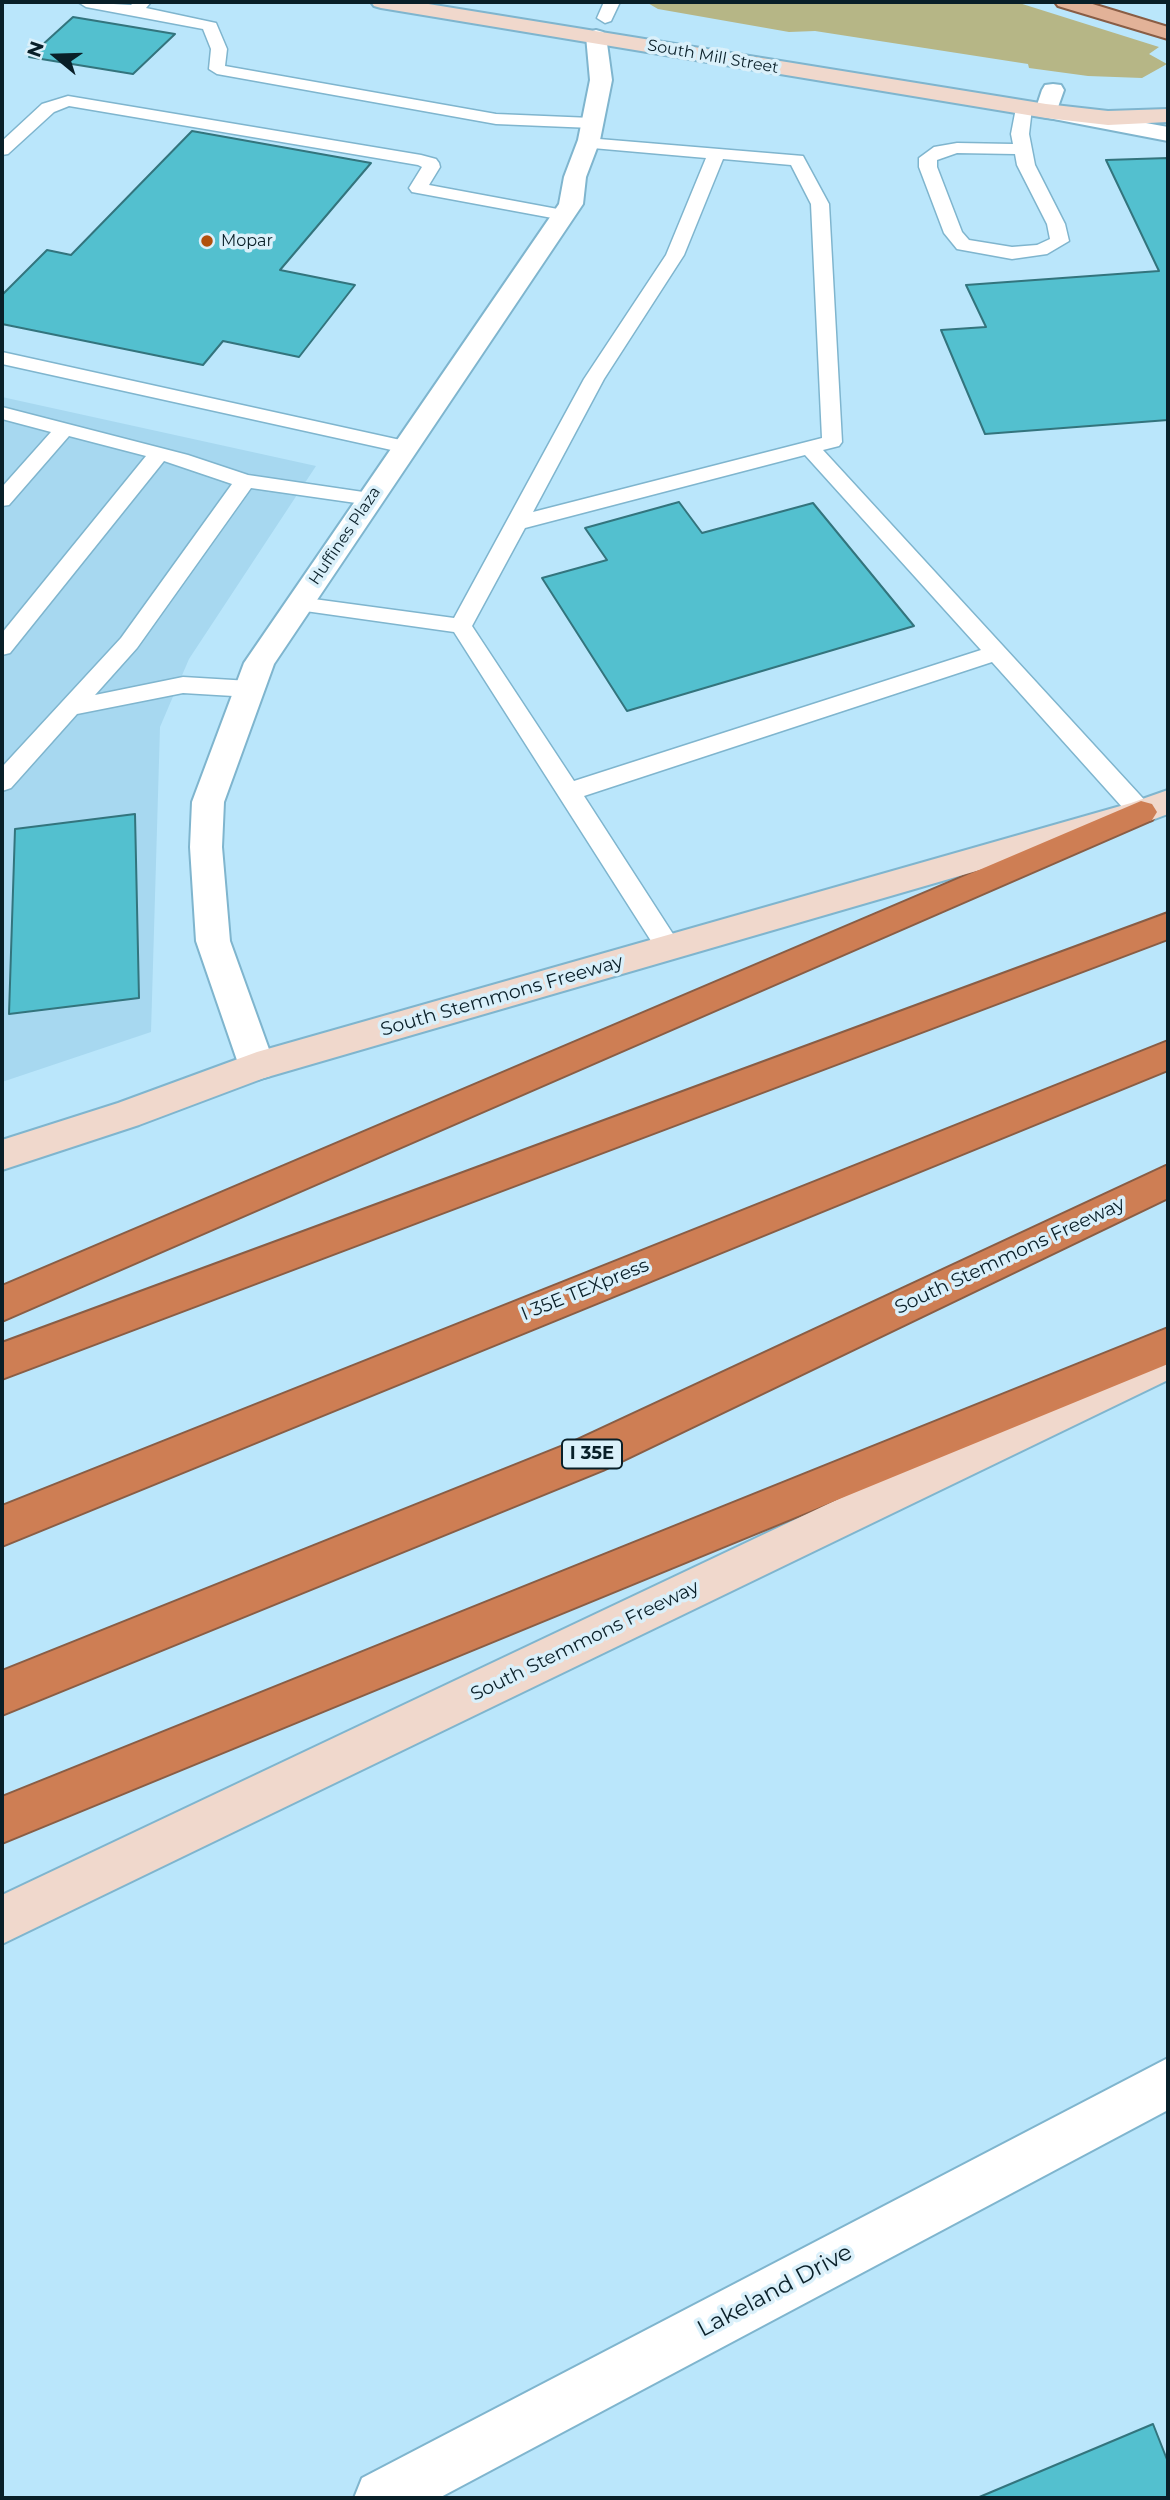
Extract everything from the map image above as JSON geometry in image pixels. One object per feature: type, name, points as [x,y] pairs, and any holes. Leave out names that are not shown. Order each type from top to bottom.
[{"type":"highway","points":[[2,1304],[1154,807]]},
{"type":"highway","points":[[2,1361],[1168,926]]},
{"type":"highway","name":"I 35E TEXpress","points":[[2,1526],[1168,1055]]},
{"type":"highway","points":[[342,1388],[987,1140],[1168,1074]]},
{"type":"highway","name":"South Stemmons Freeway","points":[[2,1693],[588,1456],[1168,1181]]},
{"type":"highway","points":[[2,1820],[1168,1346]]},
{"type":"main road","name":"South Mill Street","points":[[381,2],[604,19],[1024,108],[1108,118],[1168,116]]},
{"type":"main road","name":"South Mill Street","points":[[498,2],[686,31]]},
{"type":"main road","points":[[1065,2],[1168,33]]},
{"type":"main road","points":[[1043,88],[1131,101],[1168,99]]},
{"type":"main road","name":"South Stemmons Freeway","points":[[2,1155],[126,1115],[257,1066],[1154,807]]},
{"type":"main road","name":"South Stemmons Freeway","points":[[2,1920],[1168,1361]]},
{"type":"street","name":"Huffines Plaza","points":[[257,1066],[213,941],[206,847],[208,802],[259,663],[571,204],[575,177],[590,133],[601,80],[604,19]]},
{"type":"street","points":[[1043,88],[1046,111]]},
{"type":"street","name":"South Mill Street","points":[[1046,111],[1168,134]]},
{"type":"street","name":"Lakeland Drive","points":[[382,2498],[1168,2083]]},
{"type":"lane","points":[[86,2],[139,6],[210,26],[219,49],[217,69],[496,119],[717,153],[797,160],[820,204],[832,442],[517,523]]},
{"type":"lane","points":[[2,150],[48,108],[68,102],[95,104],[421,160],[430,163],[431,167],[418,188],[564,215]]},
{"type":"lane","points":[[1023,149],[957,148],[940,151],[928,158],[928,167],[953,233],[963,245],[1012,253],[1041,250],[1060,241],[1056,224],[1026,165],[1023,149],[1020,134],[1024,108]]},
{"type":"lane","points":[[461,626],[594,379],[675,255],[717,153]]},
{"type":"lane","points":[[2,358],[405,447]]},
{"type":"lane","points":[[2,413],[159,453],[245,481],[370,499]]},
{"type":"lane","points":[[2,500],[64,429]]},
{"type":"lane","points":[[809,447],[996,653],[1154,807]]},
{"type":"lane","points":[[2,648],[159,453]]},
{"type":"lane","points":[[2,782],[129,643],[245,481]]},
{"type":"lane","points":[[299,604],[461,626],[669,948]]},
{"type":"lane","points":[[569,792],[996,653]]},
{"type":"lane","points":[[69,708],[183,685],[250,689]]},
{"type":"shaded area","points":[[2,397],[316,466],[189,659],[160,727],[151,1032],[2,1082]]},
{"type":"green space","points":[[646,2],[1016,2],[1159,47],[1149,54],[1167,64],[1142,78],[1088,76],[815,31],[789,32],[658,9]]},
{"type":"building","points":[[73,17],[175,34],[133,74],[29,57]]},
{"type":"building","points":[[192,131],[371,163],[280,270],[355,285],[299,357],[223,341],[203,365],[2,324],[2,295],[47,250],[71,255]]},
{"type":"building","points":[[1168,158],[1168,420],[985,434],[941,330],[986,327],[966,285],[1159,271],[1106,160]]},
{"type":"building","points":[[679,502],[702,533],[813,503],[914,626],[627,711],[542,578],[607,560],[585,528]]},
{"type":"building","points":[[135,814],[139,998],[9,1014],[15,829]]},
{"type":"building","points":[[1153,2424],[1168,2462],[1168,2498],[977,2498]]},
{"type":"place","name":"Mopar","points":[[207,241]]}]
